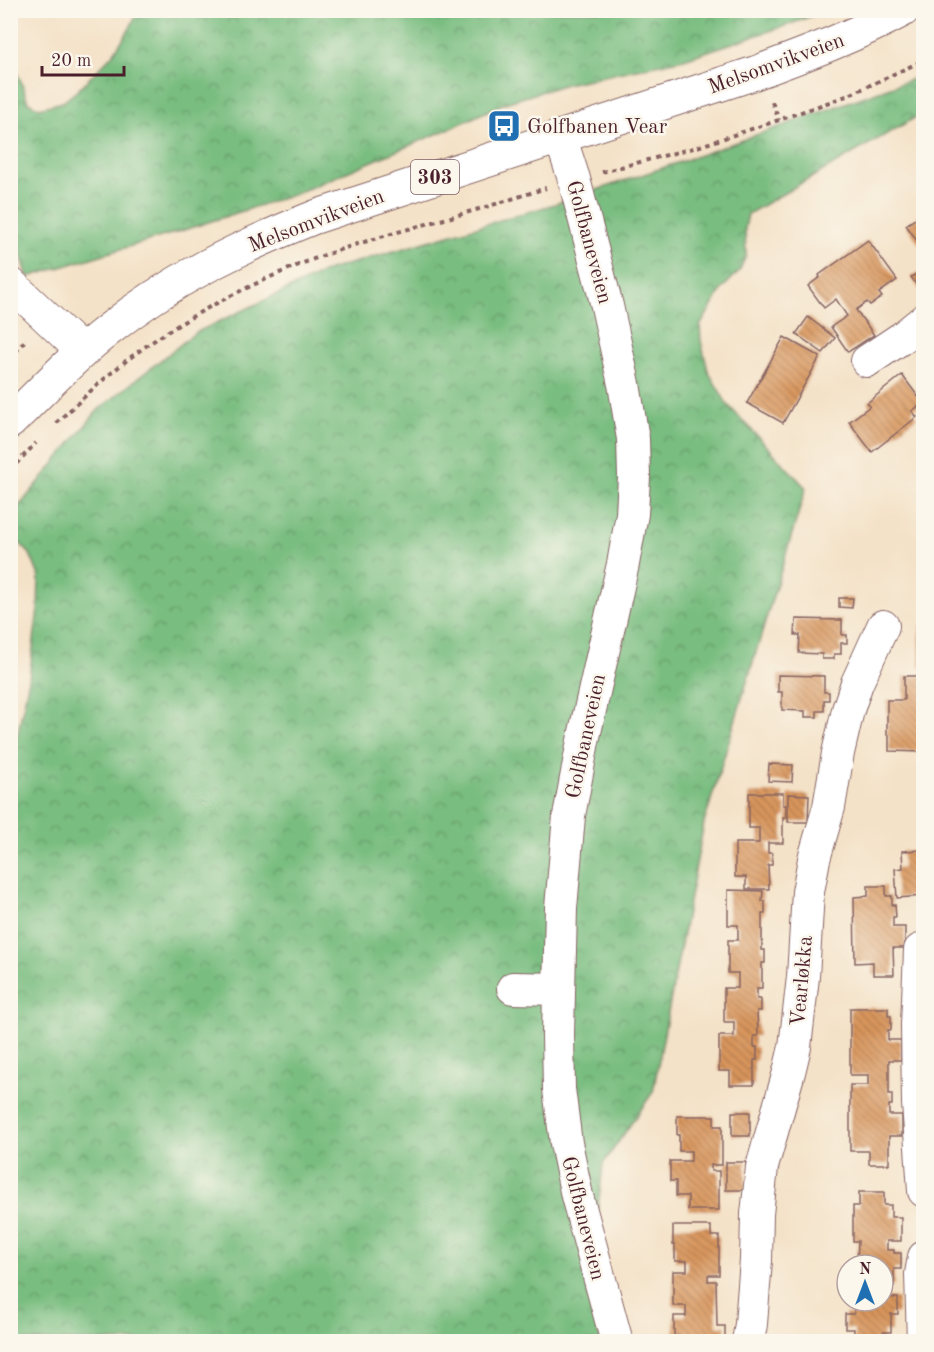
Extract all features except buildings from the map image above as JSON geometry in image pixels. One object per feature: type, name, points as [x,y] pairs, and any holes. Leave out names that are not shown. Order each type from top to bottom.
[{"type":"main road","name":"Melsomvikveien","points":[[10,422],[82,351],[115,324],[184,278],[271,234],[315,217],[823,48],[877,25],[903,10]]},
{"type":"street","name":"Golfbaneveien","points":[[560,136],[574,179],[607,306],[624,384],[633,440],[632,514],[569,816],[561,908],[558,1035],[559,1089],[566,1143],[577,1196],[616,1341]]},
{"type":"street","points":[[10,283],[82,351]]},
{"type":"street","points":[[867,361],[924,321]]},
{"type":"street","name":"Vearløkka","points":[[748,1341],[752,1324],[757,1214],[762,1167],[795,1047],[803,978],[808,892],[814,859],[829,807],[848,710],[857,683],[884,626]]},
{"type":"street","points":[[920,950],[917,1047],[924,1191]]},
{"type":"street","points":[[513,988],[559,988]]},
{"type":"street","points":[[923,1341],[921,1274],[924,1257]]},
{"type":"path","points":[[52,427],[100,382],[135,354],[218,303],[266,279],[312,260],[381,237],[574,179],[687,150],[779,120],[849,95],[924,60]]},
{"type":"path","points":[[772,102],[779,120]]},
{"type":"path","points":[[10,470],[37,442]]},
{"type":"green space","points":[[138,10],[825,11],[684,59],[566,84],[505,103],[295,194],[28,277],[20,252],[11,196],[11,61],[28,102],[39,108],[63,102],[113,54],[129,30]]},
{"type":"green space","points":[[923,72],[923,113],[748,214],[745,228],[746,256],[739,271],[722,289],[700,326],[708,371],[727,404],[806,488],[704,823],[653,1092],[603,1164],[588,1294],[601,1341],[11,1341],[10,775],[29,679],[38,609],[39,576],[30,554],[15,538],[11,537],[11,516],[98,410],[195,333],[329,270],[555,204],[913,79]]},
{"type":"place","name":"Golfbanen Vear","points":[[504,126]]}]
